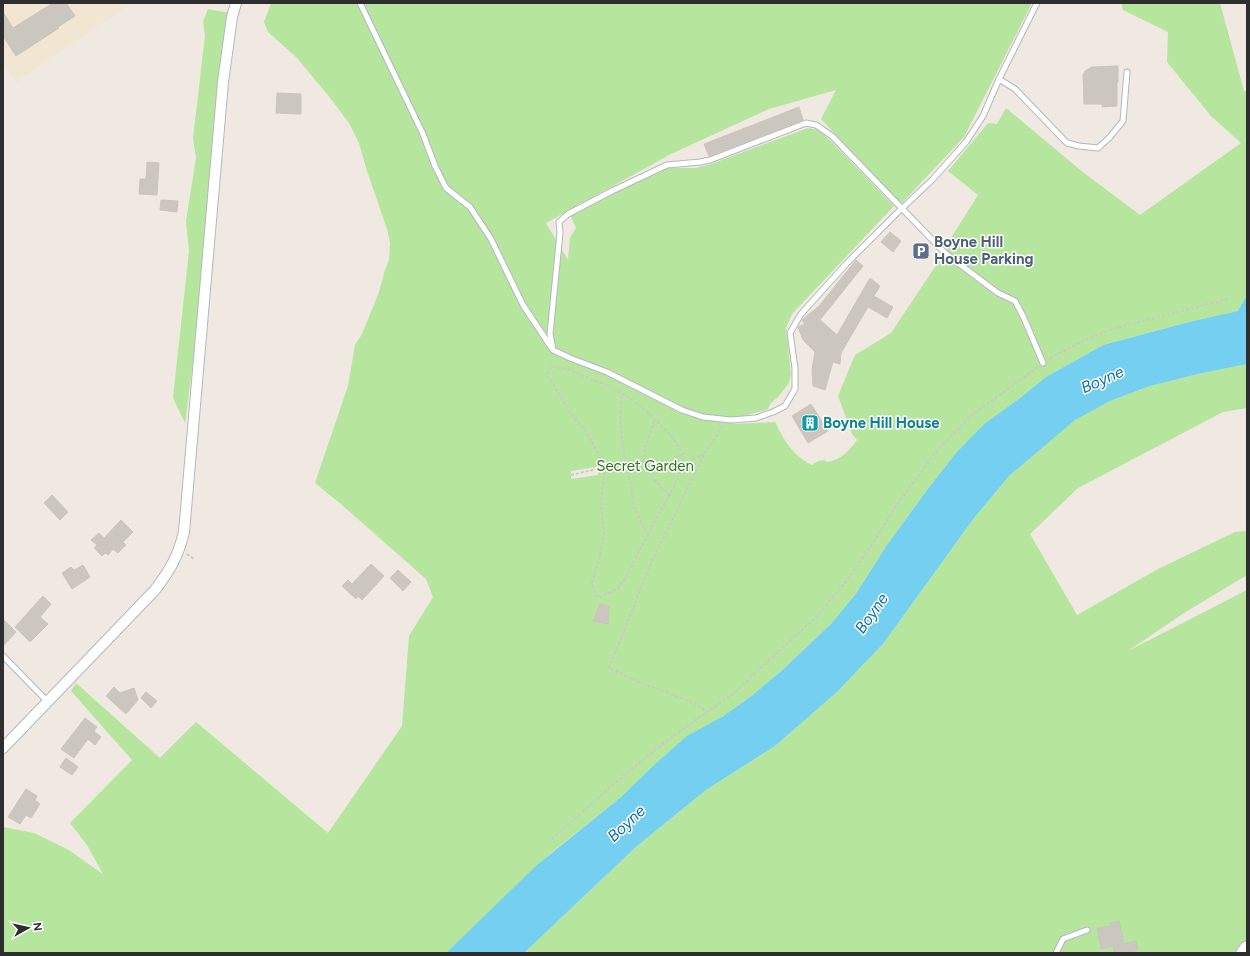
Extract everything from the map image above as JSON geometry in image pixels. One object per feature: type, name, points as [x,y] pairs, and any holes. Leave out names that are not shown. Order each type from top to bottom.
[{"type":"main road","points":[[1244,953],[1247,949]]},
{"type":"street","points":[[3,748],[155,590],[170,569],[180,549],[184,532],[223,82],[232,17],[236,3]]},
{"type":"lane","points":[[360,3],[420,127],[435,166],[446,188],[470,207],[491,239],[523,305],[553,350],[607,372],[682,410],[703,417],[727,420],[756,418],[785,406],[795,389],[795,368],[790,333],[801,314],[847,263],[932,180],[966,142],[983,116],[999,79],[1037,3]]},
{"type":"lane","points":[[999,79],[1015,89],[1066,143],[1098,148],[1109,138],[1123,120],[1127,72]]},
{"type":"lane","points":[[553,350],[550,334],[560,233],[559,222],[568,214],[667,165],[710,160],[806,123],[816,125],[832,136],[946,254],[998,294],[1014,301],[1023,316],[1043,363]]},
{"type":"lane","points":[[3,656],[48,702]]},
{"type":"lane","points":[[1056,953],[1063,939],[1087,930]]},
{"type":"path","points":[[552,839],[677,732],[734,693],[784,648],[821,611],[845,583],[869,549],[894,507],[936,452],[972,416],[1043,363],[1083,341],[1112,329],[1228,299]]},
{"type":"path","points":[[550,367],[560,367],[602,383],[622,394],[655,419],[673,438],[684,455],[680,471],[670,494],[633,566],[617,589],[601,597],[596,596],[592,583],[599,560],[604,534],[601,502],[605,467],[586,431],[573,416],[546,375],[550,367]]},
{"type":"path","points":[[622,394],[620,414],[626,464],[631,483],[634,508],[648,536]]},
{"type":"path","points":[[655,419],[644,447],[644,461],[647,469],[655,481],[670,494]]},
{"type":"path","points":[[707,712],[694,703],[610,668],[652,561],[704,455],[727,420]]},
{"type":"path","points":[[674,457],[684,455]]},
{"type":"path","points":[[692,458],[704,455]]},
{"type":"path","points":[[571,475],[605,467],[650,460]]},
{"type":"shaded area","points":[[3,3],[132,3],[16,82],[3,62]]},
{"type":"green space","name":"Secret Garden","points":[[271,3],[1032,3],[964,137],[901,204],[821,119],[836,90],[769,109],[671,154],[546,223],[568,260],[570,238],[576,228],[570,215],[664,168],[696,168],[711,164],[808,128],[819,130],[894,206],[792,314],[786,328],[791,374],[789,383],[771,403],[767,410],[734,418],[734,424],[775,422],[794,452],[812,465],[818,461],[824,460],[827,462],[841,457],[857,440],[852,434],[838,396],[855,355],[891,333],[949,246],[949,241],[978,195],[948,171],[988,123],[997,124],[1006,108],[1084,173],[1140,215],[1241,143],[1211,116],[1167,62],[1168,32],[1123,10],[1121,3],[1220,3],[1244,91],[1247,91],[1247,297],[1239,311],[1189,322],[1103,345],[1046,377],[984,424],[955,454],[927,490],[887,545],[855,595],[831,624],[779,673],[750,697],[653,766],[621,797],[551,853],[446,953],[3,953],[3,827],[34,833],[67,849],[103,874],[87,845],[70,823],[132,760],[71,691],[76,683],[160,758],[196,722],[328,833],[402,726],[409,636],[433,597],[426,579],[315,483],[348,386],[355,345],[362,334],[379,292],[389,260],[390,243],[387,229],[359,143],[349,123],[296,57],[268,32],[264,22]],"holes":[[[598,464],[598,475],[571,479],[571,471],[596,467]]]},
{"type":"green space","points":[[208,9],[230,13],[219,70],[198,324],[185,423],[173,398],[189,251],[186,221],[196,158],[193,138],[205,36],[203,22]]},
{"type":"green space","points":[[1247,364],[1247,408],[1223,412],[1078,488],[1030,534],[1077,615],[1158,569],[1235,532],[1247,531],[1247,575],[1184,613],[1128,651],[1247,590],[1247,946],[1241,953],[524,953],[637,846],[706,790],[775,746],[837,692],[883,644],[974,518],[1010,475],[1075,419],[1110,401],[1150,386]]},
{"type":"water","name":"Boyne","points":[[1246,297],[1247,364],[1150,386],[1110,401],[1075,420],[1010,475],[974,518],[883,644],[837,692],[775,746],[706,790],[637,846],[524,953],[446,953],[537,865],[621,797],[687,736],[722,717],[750,697],[779,673],[831,624],[855,595],[887,545],[927,490],[955,454],[984,424],[1046,377],[1103,345],[1189,322],[1238,311]]},
{"type":"building","points":[[53,3],[66,3],[75,16],[16,56],[3,36],[3,12],[13,28]]},
{"type":"building","points":[[1118,66],[1117,106],[1102,107],[1102,104],[1084,104],[1083,75],[1085,71],[1092,67]]},
{"type":"building","points":[[277,93],[301,94],[301,114],[276,113]]},
{"type":"building","points":[[799,107],[803,120],[709,156],[704,144]]},
{"type":"building","points":[[147,162],[159,163],[157,195],[139,194],[140,179],[146,179]]},
{"type":"building","points":[[161,200],[178,201],[177,212],[160,210]]},
{"type":"building","points":[[890,232],[901,241],[893,252],[881,242]]},
{"type":"building","points":[[856,260],[863,266],[820,320],[837,335],[870,278],[880,286],[874,296],[893,307],[887,318],[868,307],[841,353],[840,364],[833,362],[825,390],[813,386],[812,369],[815,352],[803,340],[798,327],[805,324],[802,320],[819,306]]},
{"type":"building","name":"Boyne Hill House","points":[[811,404],[828,431],[808,443],[792,416]]},
{"type":"building","points":[[52,495],[68,512],[60,520],[44,503]]},
{"type":"building","points":[[121,520],[133,532],[123,542],[126,545],[118,553],[113,549],[108,555],[105,553],[102,556],[94,548],[97,545],[91,540],[99,533],[104,538]]},
{"type":"building","points":[[371,564],[384,576],[362,600],[358,596],[356,599],[342,586],[348,580],[352,584]]},
{"type":"building","points":[[83,565],[90,577],[72,589],[62,573],[71,567],[74,570]]},
{"type":"building","points":[[398,570],[411,582],[403,591],[390,578]]},
{"type":"building","points":[[43,596],[51,604],[40,617],[48,624],[30,642],[15,627]]},
{"type":"building","points":[[600,604],[609,607],[608,624],[593,621]]},
{"type":"building","points":[[3,619],[16,632],[3,646]]},
{"type":"building","points":[[114,687],[120,693],[134,688],[138,700],[126,714],[106,696]]},
{"type":"building","points":[[146,692],[157,701],[151,708],[141,698]]},
{"type":"building","points":[[85,718],[97,727],[94,731],[101,737],[95,745],[88,739],[74,758],[61,749]]},
{"type":"building","points":[[66,758],[78,767],[72,775],[60,767]]},
{"type":"building","points":[[26,789],[37,796],[35,800],[40,804],[31,818],[26,815],[20,824],[8,817]]},
{"type":"building","points":[[1119,921],[1124,944],[1136,941],[1138,950],[1126,953],[1114,953],[1113,946],[1101,949],[1097,928],[1111,926],[1110,923]]},
{"type":"place","name":"Boyne Hill House Parking","points":[[921,251]]},
{"type":"place","name":"Boyne Hill House","points":[[810,423]]}]
